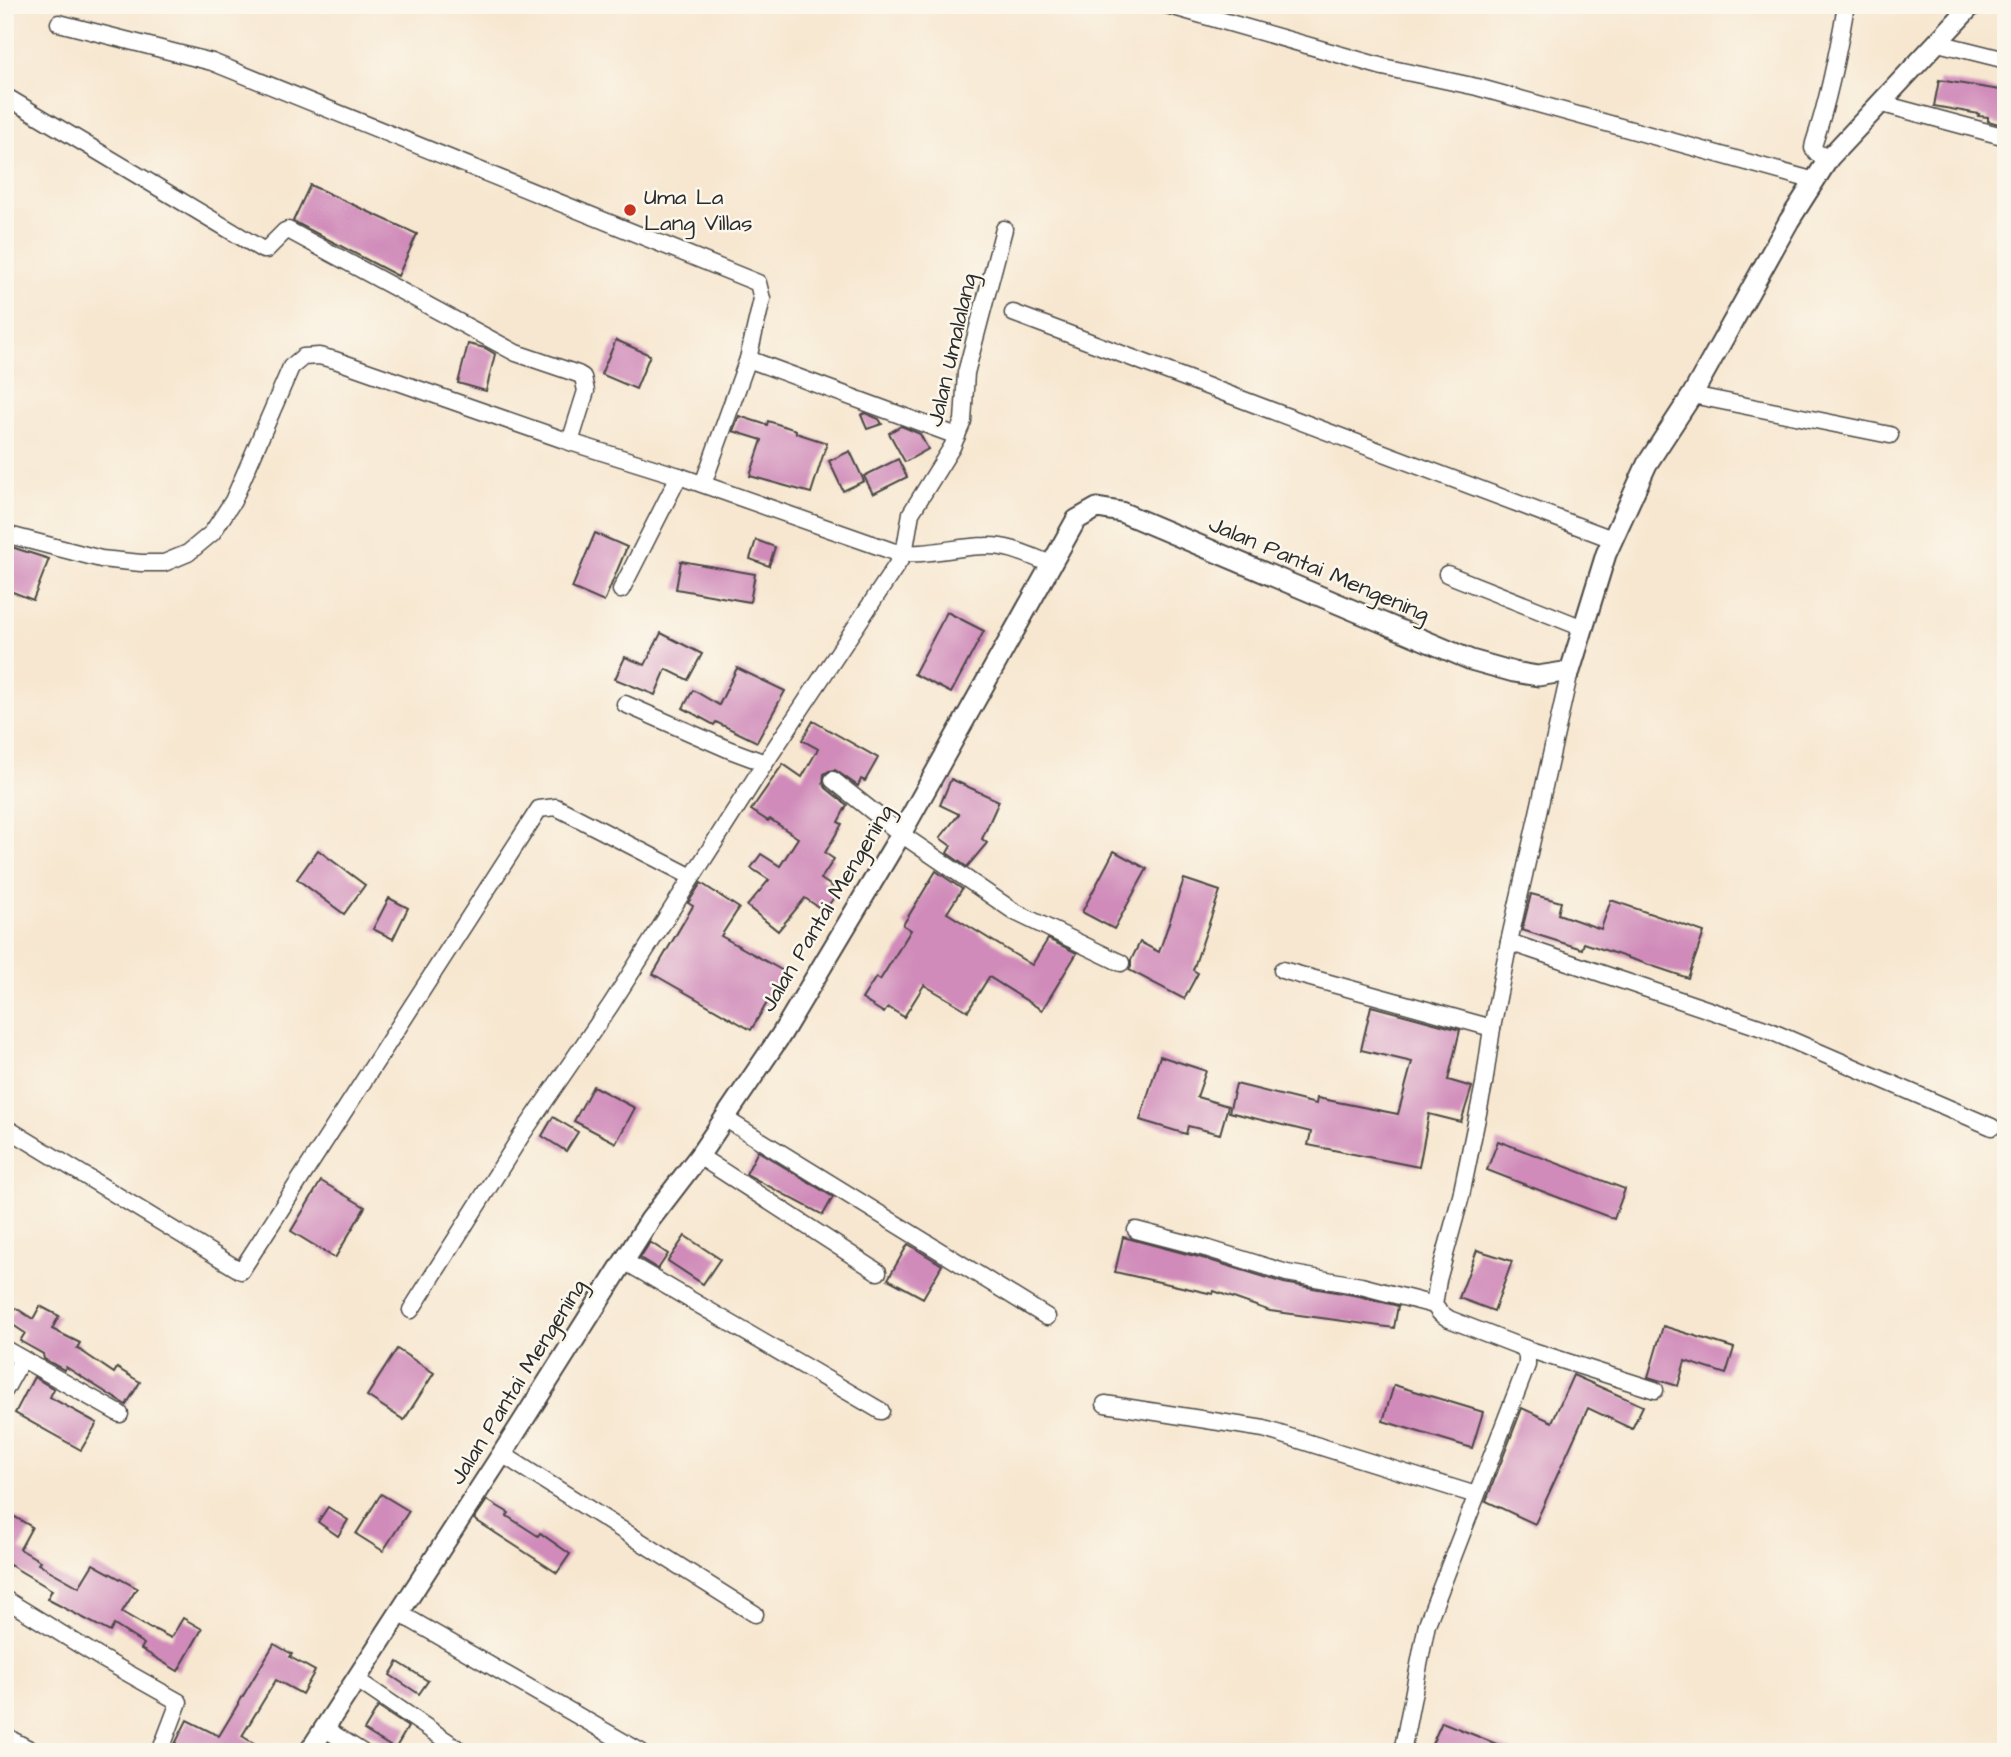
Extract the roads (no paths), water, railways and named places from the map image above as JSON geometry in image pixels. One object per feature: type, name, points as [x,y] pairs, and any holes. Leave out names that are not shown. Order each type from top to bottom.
[{"type":"street","points":[[1167,5],[1383,67],[1477,88],[1815,181]]},
{"type":"street","points":[[1829,158],[1817,153],[1814,143],[1828,101],[1846,5]]},
{"type":"street","points":[[1434,1305],[1437,1280],[1461,1196],[1509,942],[1570,671],[1605,554],[1647,464],[1692,395],[1789,221],[1829,158],[1972,5]]},
{"type":"street","points":[[59,23],[212,62],[758,283],[762,299],[748,359],[703,484]]},
{"type":"street","points":[[1938,43],[2006,60]]},
{"type":"street","points":[[5,96],[263,250],[288,230],[516,353],[578,373],[583,377],[586,391],[570,442]]},
{"type":"street","points":[[1879,103],[2006,137]]},
{"type":"street","name":"Jalan Umalalang","points":[[898,552],[911,513],[952,447],[963,421],[966,373],[1004,229]]},
{"type":"street","points":[[1013,313],[1612,539]]},
{"type":"street","points":[[5,534],[101,559],[164,563],[188,553],[212,533],[233,501],[291,367],[303,357],[318,356],[898,552],[923,553],[990,545],[1014,549],[1051,564]]},
{"type":"street","points":[[748,359],[957,436]]},
{"type":"street","points":[[1692,395],[1890,435]]},
{"type":"street","points":[[621,590],[679,476]]},
{"type":"street","name":"Jalan Pantai Mengening","points":[[309,1752],[650,1220],[699,1156],[781,1035],[901,834],[1076,520],[1097,509],[1121,512],[1471,660],[1538,676],[1570,671]]},
{"type":"street","points":[[411,1310],[522,1136],[610,1006],[898,552]]},
{"type":"street","points":[[1447,574],[1583,628]]},
{"type":"street","points":[[625,705],[765,763]]},
{"type":"street","points":[[832,780],[901,834],[1015,912],[1121,963]]},
{"type":"street","points":[[5,1127],[241,1271],[539,809],[556,807],[692,877]]},
{"type":"street","points":[[1509,942],[1768,1030],[1992,1126]]},
{"type":"street","points":[[1282,970],[1492,1028]]},
{"type":"street","points":[[724,1118],[1047,1317]]},
{"type":"street","points":[[699,1156],[878,1272]]},
{"type":"street","points":[[1136,1230],[1286,1273],[1361,1286],[1434,1305],[1448,1319],[1524,1348],[1655,1390]]},
{"type":"street","points":[[624,1261],[881,1411]]},
{"type":"street","points":[[1402,1752],[1427,1624],[1527,1366],[1524,1348]]},
{"type":"street","points":[[5,1349],[120,1415]]},
{"type":"street","points":[[5,1390],[22,1359]]},
{"type":"street","points":[[1105,1404],[1264,1429],[1476,1495]]},
{"type":"street","points":[[502,1454],[755,1614]]},
{"type":"street","points":[[5,1599],[179,1702],[160,1752]]},
{"type":"street","points":[[399,1613],[640,1752]]},
{"type":"street","points":[[357,1680],[463,1752]]},
{"type":"street","points":[[324,1728],[362,1752]]},
{"type":"street","points":[[5,1734],[35,1752]]},
{"type":"place","name":"Uma La Lang Villas","points":[[630,210]]}]
